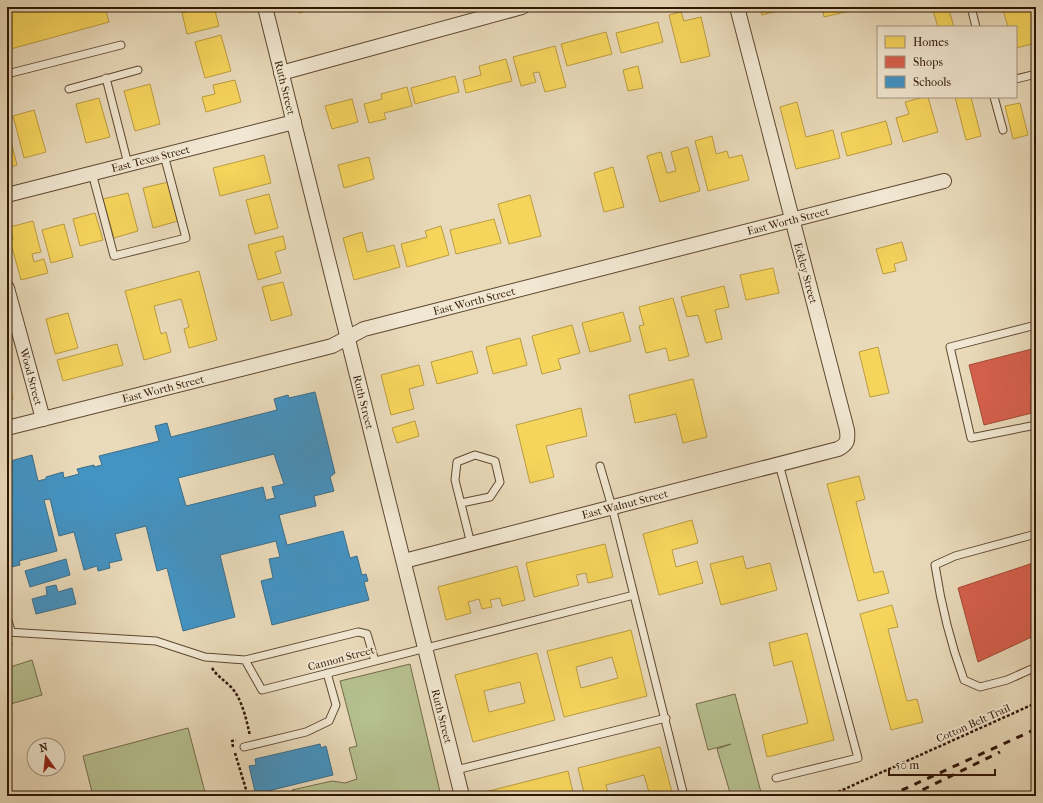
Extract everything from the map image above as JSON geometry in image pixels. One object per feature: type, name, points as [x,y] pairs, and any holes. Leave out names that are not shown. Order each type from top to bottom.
[{"type":"street","name":"Ruth Street","points":[[265,7],[462,796]]},
{"type":"street","points":[[281,73],[522,7]]},
{"type":"street","name":"Eckley Street","points":[[737,7],[847,430],[848,440],[845,445]]},
{"type":"street","name":"East Texas Street","points":[[7,195],[294,122]]},
{"type":"street","name":"East Worth Street","points":[[7,428],[332,346],[364,329],[944,181]]},
{"type":"street","name":"Wood Street","points":[[7,288],[43,419]]},
{"type":"street","name":"East Walnut Street","points":[[404,561],[838,449],[845,445]]},
{"type":"lane","points":[[971,7],[976,26]]},
{"type":"lane","points":[[7,74],[121,44]]},
{"type":"lane","points":[[69,89],[138,70]]},
{"type":"lane","points":[[1017,79],[1036,74]]},
{"type":"lane","points":[[106,78],[128,164]]},
{"type":"lane","points":[[994,98],[1003,130]]},
{"type":"lane","points":[[92,173],[114,256],[186,238],[164,155]]},
{"type":"lane","points":[[1036,325],[950,347],[971,438],[1036,425]]},
{"type":"lane","points":[[461,503],[490,497],[500,482],[495,461],[475,455],[457,462],[455,480],[471,544]]},
{"type":"lane","points":[[776,778],[858,758],[779,464]]},
{"type":"lane","points":[[600,466],[612,507],[666,718],[684,796]]},
{"type":"lane","points":[[1036,534],[955,556],[935,565],[941,602],[951,643],[964,680],[980,687],[1007,680],[1036,667]]},
{"type":"lane","name":"Cannon Street","points":[[245,660],[262,690],[634,595]]},
{"type":"lane","points":[[7,616],[9,632],[156,642],[205,658],[245,660],[358,632],[367,634],[375,661]]},
{"type":"lane","points":[[244,748],[306,732],[329,721],[336,705],[327,673]]},
{"type":"lane","points":[[456,770],[666,718]]},
{"type":"path","points":[[205,658],[217,676],[233,688],[244,711],[250,737],[244,738]]},
{"type":"path","name":"Cotton Belt Trail","points":[[829,796],[1036,703]]},
{"type":"path","points":[[238,740],[232,741],[248,796]]},
{"type":"path","points":[[7,794],[15,792],[16,796]]},
{"type":"green space","points":[[32,660],[42,695],[7,705],[7,668]]},
{"type":"green space","points":[[410,664],[441,796],[299,796],[292,790],[332,781],[345,783],[357,779],[349,748],[357,746],[340,681]]},
{"type":"green space","points":[[735,694],[762,796],[731,796],[717,749],[731,744],[708,750],[696,704]]},
{"type":"green space","points":[[188,728],[206,796],[93,796],[83,756]]},
{"type":"building: Homes","points":[[7,7],[105,7],[109,22],[7,50]]},
{"type":"building: Homes","points":[[192,7],[214,7],[219,26],[187,34],[182,13],[193,10]]},
{"type":"building: Homes","points":[[298,7],[322,7],[299,13]]},
{"type":"building: Homes","points":[[760,7],[792,7],[762,15]]},
{"type":"building: Homes","points":[[822,7],[854,7],[854,10],[824,17]]},
{"type":"building: Homes","points":[[932,7],[948,7],[954,26],[938,26]]},
{"type":"building: Homes","points":[[1002,7],[1036,7],[1036,43],[1017,48],[1017,26],[1008,26]]},
{"type":"building: Homes","points":[[681,12],[684,21],[701,17],[710,56],[681,63],[669,15]]},
{"type":"building: Homes","points":[[658,22],[663,42],[621,53],[616,33]]},
{"type":"building: Homes","points":[[606,32],[612,54],[567,66],[561,44]]},
{"type":"building: Homes","points":[[221,35],[231,71],[205,78],[195,42]]},
{"type":"building: Homes","points":[[555,46],[566,87],[545,92],[539,72],[533,73],[536,82],[521,86],[513,57]]},
{"type":"building: Homes","points":[[506,59],[512,81],[466,93],[463,80],[481,75],[479,66]]},
{"type":"building: Homes","points":[[638,66],[643,88],[628,91],[623,70]]},
{"type":"building: Homes","points":[[455,76],[459,92],[415,104],[411,88]]},
{"type":"building: Homes","points":[[235,80],[241,102],[206,112],[202,97],[215,94],[213,85]]},
{"type":"building: Homes","points":[[150,84],[160,124],[135,131],[124,91]]},
{"type":"building: Homes","points":[[407,87],[412,106],[384,113],[386,119],[369,123],[364,104],[382,99],[381,94]]},
{"type":"building: Homes","points":[[99,98],[110,137],[86,143],[76,104]]},
{"type":"building: Homes","points":[[920,98],[928,98],[938,132],[903,142],[896,118],[909,114],[905,102]]},
{"type":"building: Homes","points":[[955,98],[971,98],[981,136],[966,140]]},
{"type":"building: Homes","points":[[352,99],[358,122],[332,129],[325,106]]},
{"type":"building: Homes","points":[[797,102],[806,137],[833,130],[840,158],[796,169],[780,107]]},
{"type":"building: Homes","points":[[1020,103],[1028,135],[1013,139],[1005,106]]},
{"type":"building: Homes","points":[[34,110],[46,152],[24,158],[13,116]]},
{"type":"building: Homes","points":[[886,121],[892,144],[847,156],[841,133]]},
{"type":"building: Homes","points":[[7,126],[17,165],[7,168]]},
{"type":"building: Homes","points":[[712,136],[716,154],[727,151],[729,158],[742,155],[749,180],[708,191],[695,141]]},
{"type":"building: Homes","points":[[688,147],[700,191],[660,202],[647,156],[661,152],[667,173],[676,171],[671,152]]},
{"type":"building: Homes","points":[[264,155],[271,183],[220,196],[213,168]]},
{"type":"building: Homes","points":[[369,157],[374,179],[344,188],[338,165]]},
{"type":"building: Homes","points":[[613,167],[624,207],[604,212],[594,173]]},
{"type":"building: Homes","points":[[168,182],[178,221],[153,228],[143,188]]},
{"type":"building: Homes","points":[[128,193],[138,231],[114,238],[103,199]]},
{"type":"building: Homes","points":[[269,194],[278,228],[255,234],[246,200]]},
{"type":"building: Homes","points":[[530,195],[541,236],[509,244],[498,204]]},
{"type":"building: Homes","points":[[95,213],[103,240],[80,246],[73,219]]},
{"type":"building: Homes","points":[[494,219],[501,243],[456,254],[450,230]]},
{"type":"building: Homes","points":[[33,221],[41,252],[32,254],[34,262],[44,259],[48,273],[21,280],[10,240],[13,240],[10,227]]},
{"type":"building: Homes","points":[[64,224],[73,257],[51,263],[42,230]]},
{"type":"building: Homes","points":[[441,226],[449,255],[407,267],[401,244],[427,237],[425,231]]},
{"type":"building: Homes","points":[[362,232],[367,252],[394,245],[400,267],[354,280],[343,238]]},
{"type":"building: Homes","points":[[283,236],[286,249],[275,252],[281,273],[258,280],[248,245]]},
{"type":"building: Homes","points":[[902,242],[907,260],[894,264],[896,271],[883,274],[876,249]]},
{"type":"building: Homes","points":[[773,268],[779,293],[746,300],[740,275]]},
{"type":"building: Homes","points":[[199,271],[217,340],[189,348],[184,329],[189,327],[181,299],[154,306],[161,334],[166,332],[171,352],[144,360],[125,291]]},
{"type":"building: Homes","points":[[283,282],[292,315],[271,321],[262,287]]},
{"type":"building: Homes","points":[[724,286],[729,307],[715,310],[722,339],[706,343],[698,315],[687,317],[681,297]]},
{"type":"building: Homes","points":[[673,298],[689,356],[669,361],[666,348],[646,353],[639,326],[644,325],[639,307]]},
{"type":"building: Homes","points":[[623,312],[631,341],[590,352],[582,323]]},
{"type":"building: Homes","points":[[68,313],[78,348],[55,354],[46,319]]},
{"type":"building: Homes","points":[[572,325],[580,353],[558,359],[561,369],[542,374],[532,336]]},
{"type":"building: Homes","points":[[520,338],[527,365],[493,374],[486,347]]},
{"type":"building: Homes","points":[[117,344],[123,365],[63,381],[57,360]]},
{"type":"building: Homes","points":[[878,347],[889,393],[870,397],[859,352]]},
{"type":"building: Homes","points":[[472,351],[478,373],[437,384],[431,362]]},
{"type":"building: Homes","points":[[419,365],[424,385],[409,389],[414,409],[391,415],[381,375]]},
{"type":"building: Homes","points":[[7,376],[13,399],[7,401]]},
{"type":"building: Homes","points":[[693,379],[707,437],[683,443],[676,414],[635,423],[629,395]]},
{"type":"building: Homes","points":[[581,408],[587,436],[546,446],[554,477],[530,483],[516,425]]},
{"type":"building: Homes","points":[[415,421],[419,436],[397,443],[392,428]]},
{"type":"building: Homes","points":[[859,476],[865,499],[856,502],[874,573],[883,571],[889,593],[858,601],[827,484]]},
{"type":"building: Homes","points":[[692,520],[698,543],[672,550],[676,567],[697,561],[703,583],[659,595],[643,534]]},
{"type":"building: Homes","points":[[605,544],[613,577],[588,583],[586,573],[576,575],[579,585],[534,597],[526,563]]},
{"type":"building: Homes","points":[[743,556],[746,569],[770,563],[777,590],[721,605],[710,564]]},
{"type":"building: Homes","points":[[517,566],[525,600],[502,606],[500,598],[490,600],[492,607],[482,609],[479,599],[468,602],[471,613],[446,620],[438,587]]},
{"type":"building: Homes","points":[[892,605],[898,627],[888,629],[907,701],[917,699],[923,722],[891,730],[860,614]]},
{"type":"building: Homes","points":[[631,630],[647,696],[564,717],[547,651]],"holes":[[[612,657],[618,678],[581,688],[576,667]]]},
{"type":"building: Homes","points":[[807,633],[834,740],[767,757],[762,735],[808,723],[792,661],[774,666],[769,643]]},
{"type":"building: Homes","points":[[537,653],[555,720],[473,742],[455,675]],"holes":[[[520,682],[525,703],[489,712],[484,691]]]},
{"type":"building: Homes","points":[[660,747],[673,796],[650,796],[644,775],[606,785],[609,796],[574,796],[584,793],[578,768]]},
{"type":"building: Homes","points":[[568,771],[574,796],[486,796],[485,792]]},
{"type":"building: Shops","points":[[1036,348],[1036,412],[984,425],[969,365]]},
{"type":"building: Shops","points":[[1036,562],[1036,635],[978,662],[958,588]]},
{"type":"building: Schools","points":[[315,392],[335,473],[330,477],[334,491],[314,496],[316,506],[279,515],[287,545],[343,531],[350,558],[357,556],[362,575],[366,574],[368,581],[364,582],[369,600],[272,625],[261,581],[273,578],[269,559],[280,557],[276,541],[220,555],[235,617],[183,631],[167,568],[157,571],[146,526],[115,534],[122,560],[109,563],[110,568],[98,571],[97,566],[84,570],[74,532],[59,536],[50,499],[44,500],[57,551],[19,561],[20,565],[7,568],[7,462],[32,455],[38,481],[63,472],[64,478],[79,474],[77,469],[94,465],[94,467],[102,465],[99,456],[159,441],[155,426],[167,423],[171,437],[277,410],[274,399],[288,395],[289,398]],"holes":[[[274,454],[284,484],[272,487],[275,498],[266,500],[263,487],[186,506],[178,478]]]},
{"type":"building: Schools","points":[[66,559],[70,575],[30,587],[25,571]]},
{"type":"building: Schools","points":[[56,585],[58,592],[72,588],[76,604],[36,614],[32,599],[47,595],[46,587]]},
{"type":"building: Schools","points":[[320,744],[321,748],[326,746],[333,775],[268,791],[269,796],[256,796],[249,766],[256,765],[255,759]]},
{"type":"railway","points":[[889,796],[1036,729]]},
{"type":"railway","points":[[910,796],[1000,752]]}]
